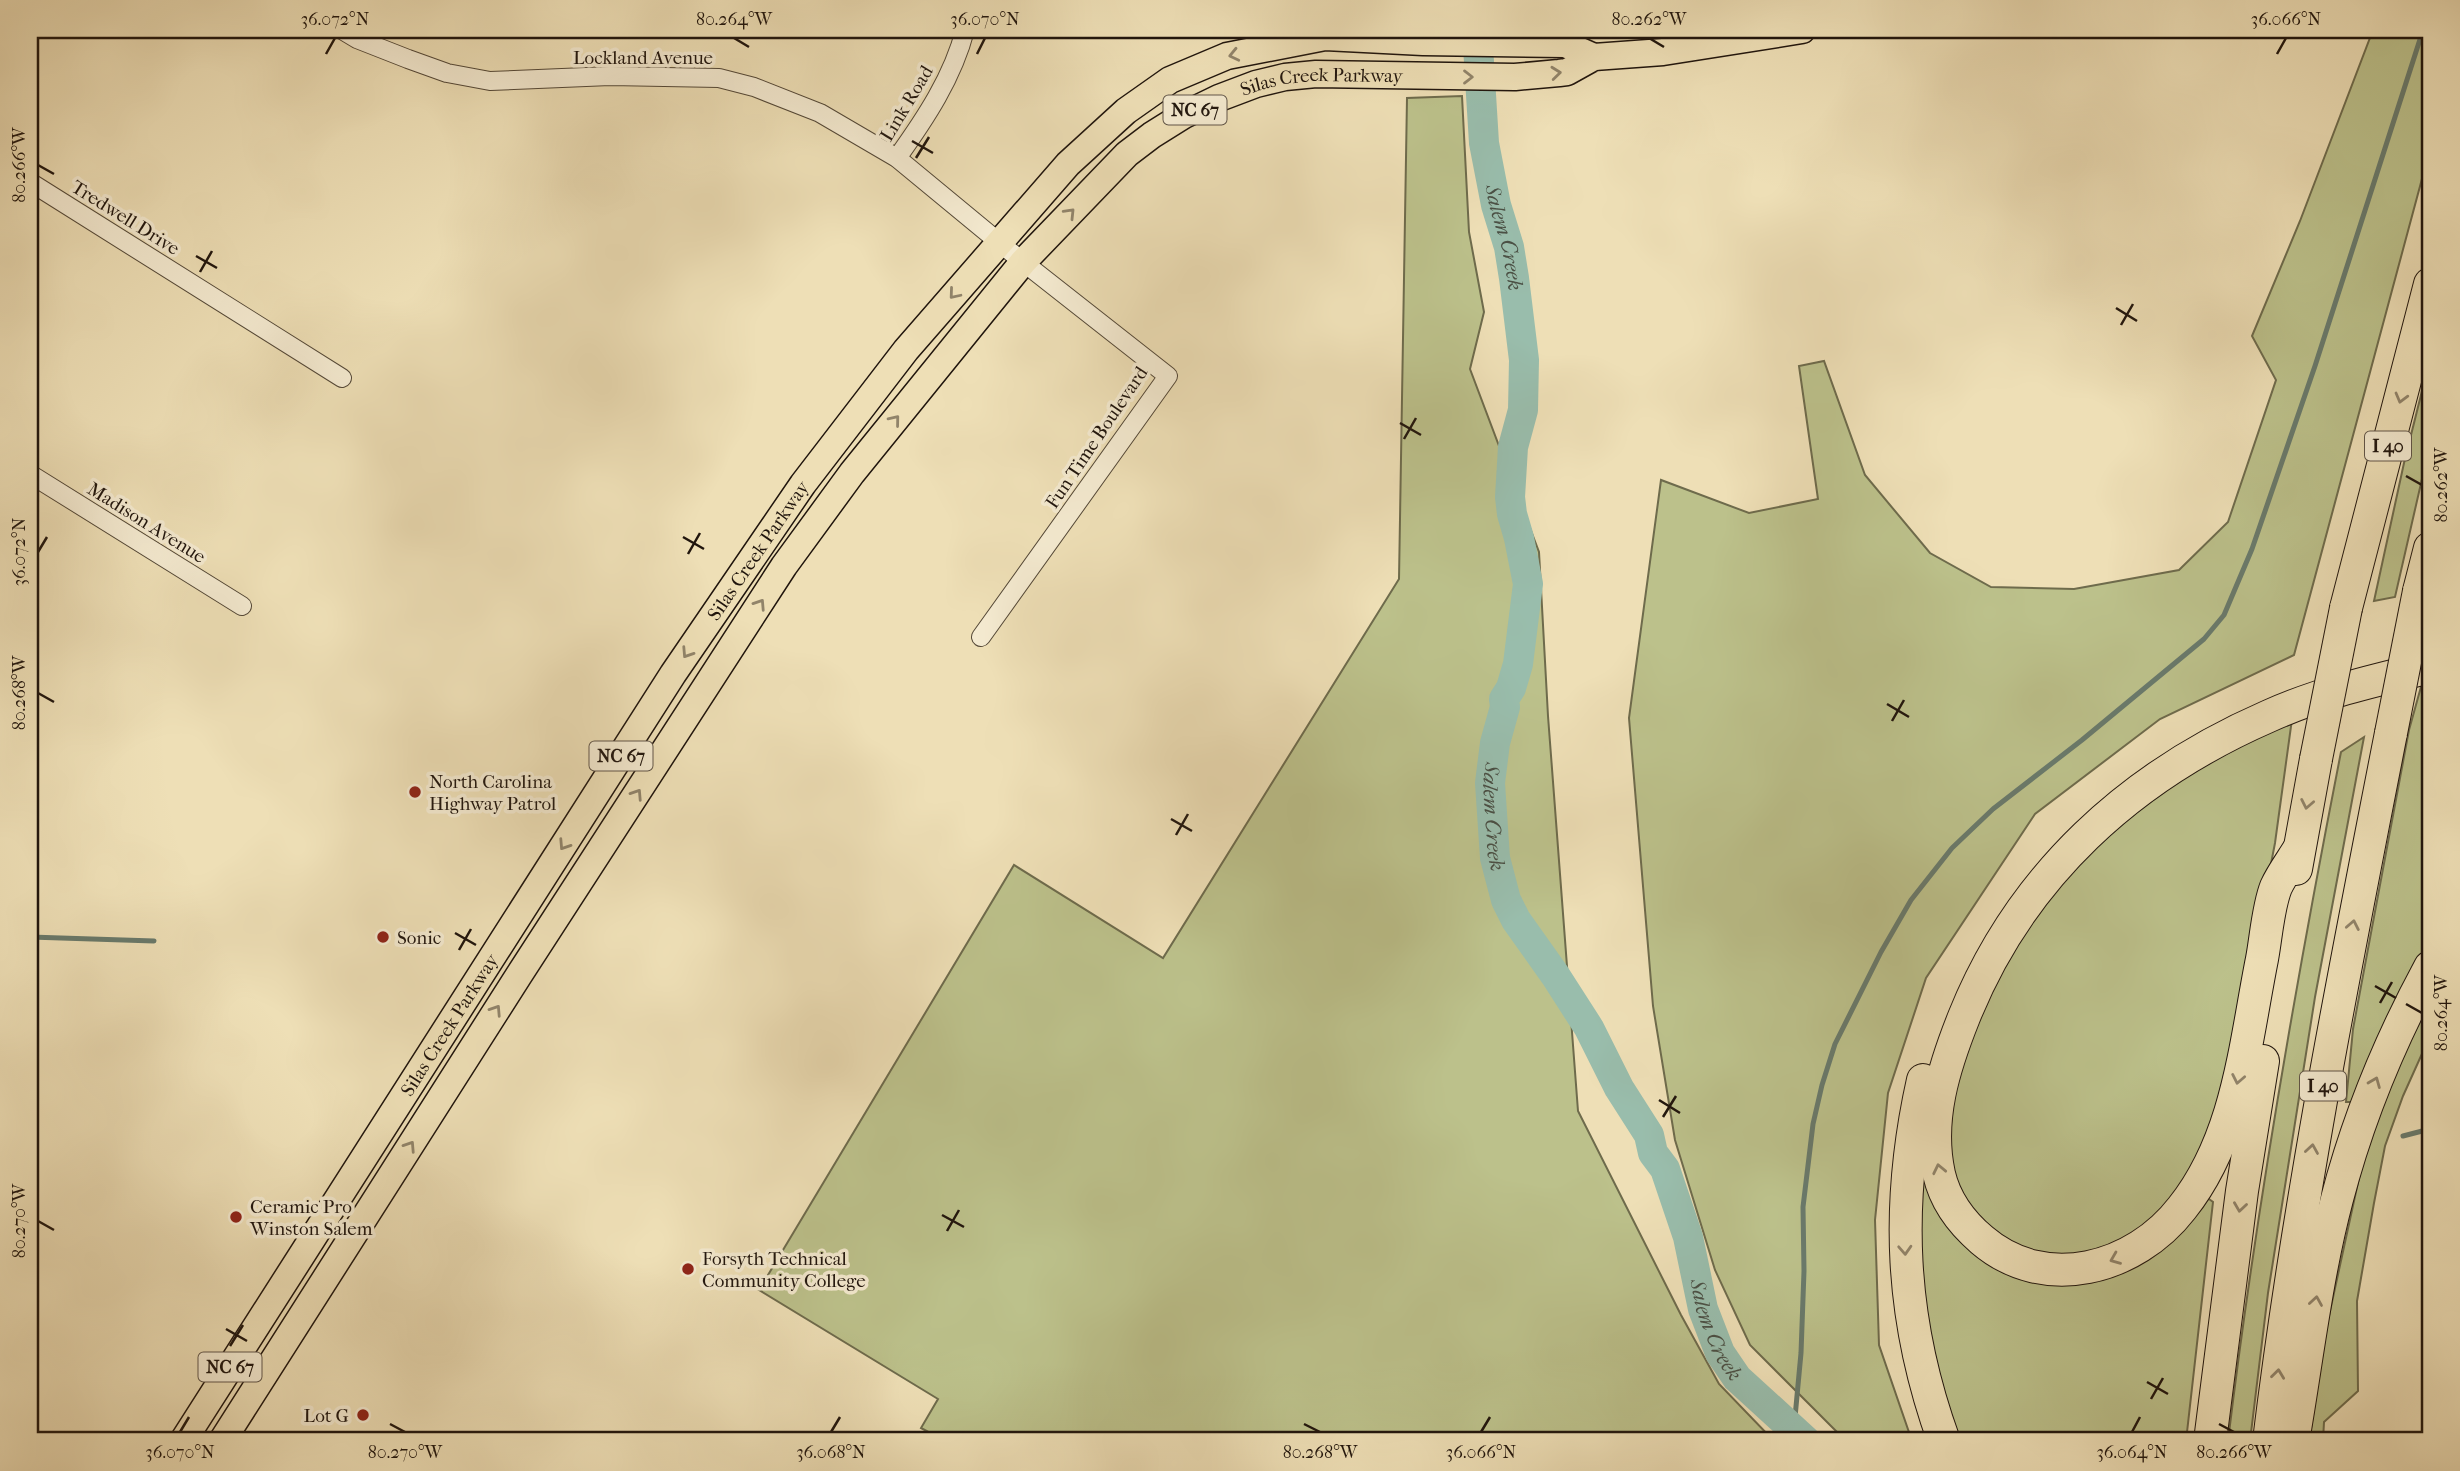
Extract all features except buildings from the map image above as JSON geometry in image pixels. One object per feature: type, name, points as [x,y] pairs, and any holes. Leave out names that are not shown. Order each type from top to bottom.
[{"type":"highway","name":"I 40","points":[[2210,1441],[2242,1191],[2316,759],[2346,608],[2430,284]]},
{"type":"highway","name":"I 40","points":[[2269,1441],[2289,1289],[2317,1115],[2390,733],[2430,548]]},
{"type":"highway","points":[[1944,1441],[1931,1408],[1921,1367],[1908,1288],[1904,1246],[1907,1174],[1913,1122],[1934,1041],[1947,1006],[1983,937],[2014,891],[2054,841],[2111,787],[2169,746],[2218,719],[2311,680],[2430,648]]},
{"type":"highway","points":[[2299,849],[2275,889],[2234,1104],[2211,1161],[2183,1207],[2166,1227],[2146,1244],[2125,1256],[2082,1269],[2045,1269],[2008,1258],[1990,1247],[1970,1230],[1947,1196],[1936,1153],[1936,1110],[1948,1061],[1971,1000],[1994,954],[2027,903],[2051,873],[2103,818],[2142,787],[2202,748],[2270,715],[2307,701],[2430,667]]},
{"type":"highway","points":[[2293,1441],[2321,1271],[2354,1138],[2386,1055],[2430,967]]},
{"type":"main road","name":"Silas Creek Parkway","points":[[222,1441],[785,566],[852,473],[1023,262],[1128,154],[1163,128],[1219,98],[1256,84],[1307,75],[1515,77],[1567,72],[1594,57],[1662,52],[1802,30]]},
{"type":"main road","name":"Silas Creek Parkway","points":[[183,1441],[667,684],[755,552],[882,380],[1068,163],[1126,111],[1170,80],[1227,56],[1325,37],[1423,43],[1565,44],[1594,57]]},
{"type":"main road","points":[[294,1328],[284,1318],[282,1311],[390,1143],[393,1113]]},
{"type":"street","name":"Lockland Avenue","points":[[342,30],[447,73],[490,81],[610,76],[719,78],[754,87],[820,113],[897,158],[1023,262]]},
{"type":"street","name":"Link Road","points":[[897,158],[936,100],[953,65],[965,30]]},
{"type":"street","name":"Tredwell Drive","points":[[31,186],[342,378]]},
{"type":"street","name":"Fun Time Boulevard","points":[[981,637],[1168,376],[1023,262]]},
{"type":"street","name":"Madison Avenue","points":[[30,474],[242,606]]},
{"type":"green space","points":[[2373,30],[2430,30],[2430,149],[2294,655],[2160,719],[2035,814],[1926,978],[1888,1093],[1875,1220],[1879,1345],[1912,1441],[1846,1441],[1750,1345],[1715,1270],[1675,1140],[1653,1006],[1629,718],[1661,480],[1749,513],[1818,499],[1799,366],[1824,361],[1865,475],[1930,553],[1991,587],[2074,589],[2179,570],[2228,522],[2276,380],[2252,336],[2300,221]]},
{"type":"green space","points":[[1462,96],[1469,232],[1484,312],[1470,369],[1539,552],[1548,716],[1578,1111],[1719,1384],[1774,1441],[945,1441],[921,1428],[938,1399],[759,1290],[1014,865],[1163,958],[1399,579],[1407,98]]},
{"type":"green space","points":[[2430,359],[2430,444],[2395,597],[2374,601],[2404,463]]},
{"type":"green space","points":[[2430,674],[2430,945],[2395,1008],[2354,1102],[2346,1102],[2353,1029],[2409,730],[2424,676]]},
{"type":"green space","points":[[2292,719],[2275,843],[2227,1092],[2211,1143],[2157,1223],[2077,1260],[2018,1251],[1966,1206],[1948,1163],[1953,1098],[1968,1044],[2001,972],[2057,879],[2146,796]]},
{"type":"green space","points":[[2364,737],[2315,997],[2268,1293],[2250,1441],[2228,1441],[2264,1182],[2324,838],[2341,752]]},
{"type":"green space","points":[[2430,1000],[2430,1036],[2403,1096],[2385,1146],[2374,1203],[2357,1301],[2358,1391],[2324,1422],[2323,1441],[2309,1441],[2327,1325],[2364,1155],[2397,1062]]},
{"type":"green space","points":[[1933,1177],[1941,1198],[2052,1278],[2204,1200],[2213,1202],[2186,1441],[1955,1441],[1916,1286],[1921,1178]]},
{"type":"waterway","name":"Salem Creek","points":[[1477,30],[1484,143],[1496,205],[1509,247],[1524,360],[1523,410],[1513,447],[1510,497],[1528,584],[1518,664],[1511,688],[1504,699],[1505,707],[1495,743],[1490,783],[1495,858],[1506,900],[1516,920],[1589,1028],[1619,1088],[1649,1135],[1653,1153],[1665,1169],[1688,1237],[1703,1309],[1720,1353],[1737,1378],[1806,1441]]},
{"type":"waterway","points":[[1794,1428],[1801,1353],[1803,1207],[1813,1124],[1835,1044],[1881,952],[1911,900],[1952,848],[1993,809],[2082,740],[2204,639],[2224,615],[2252,549],[2315,366],[2423,30]]},
{"type":"waterway","points":[[30,937],[154,941]]},
{"type":"waterway","points":[[2403,1136],[2430,1129]]},
{"type":"place","name":"North Carolina Highway Patrol","points":[[415,792]]},
{"type":"place","name":"Sonic","points":[[383,937]]},
{"type":"place","name":"Ceramic Pro Winston Salem","points":[[236,1217]]},
{"type":"place","name":"Forsyth Technical Community College","points":[[688,1269]]},
{"type":"place","name":"Lot G","points":[[363,1415]]}]
